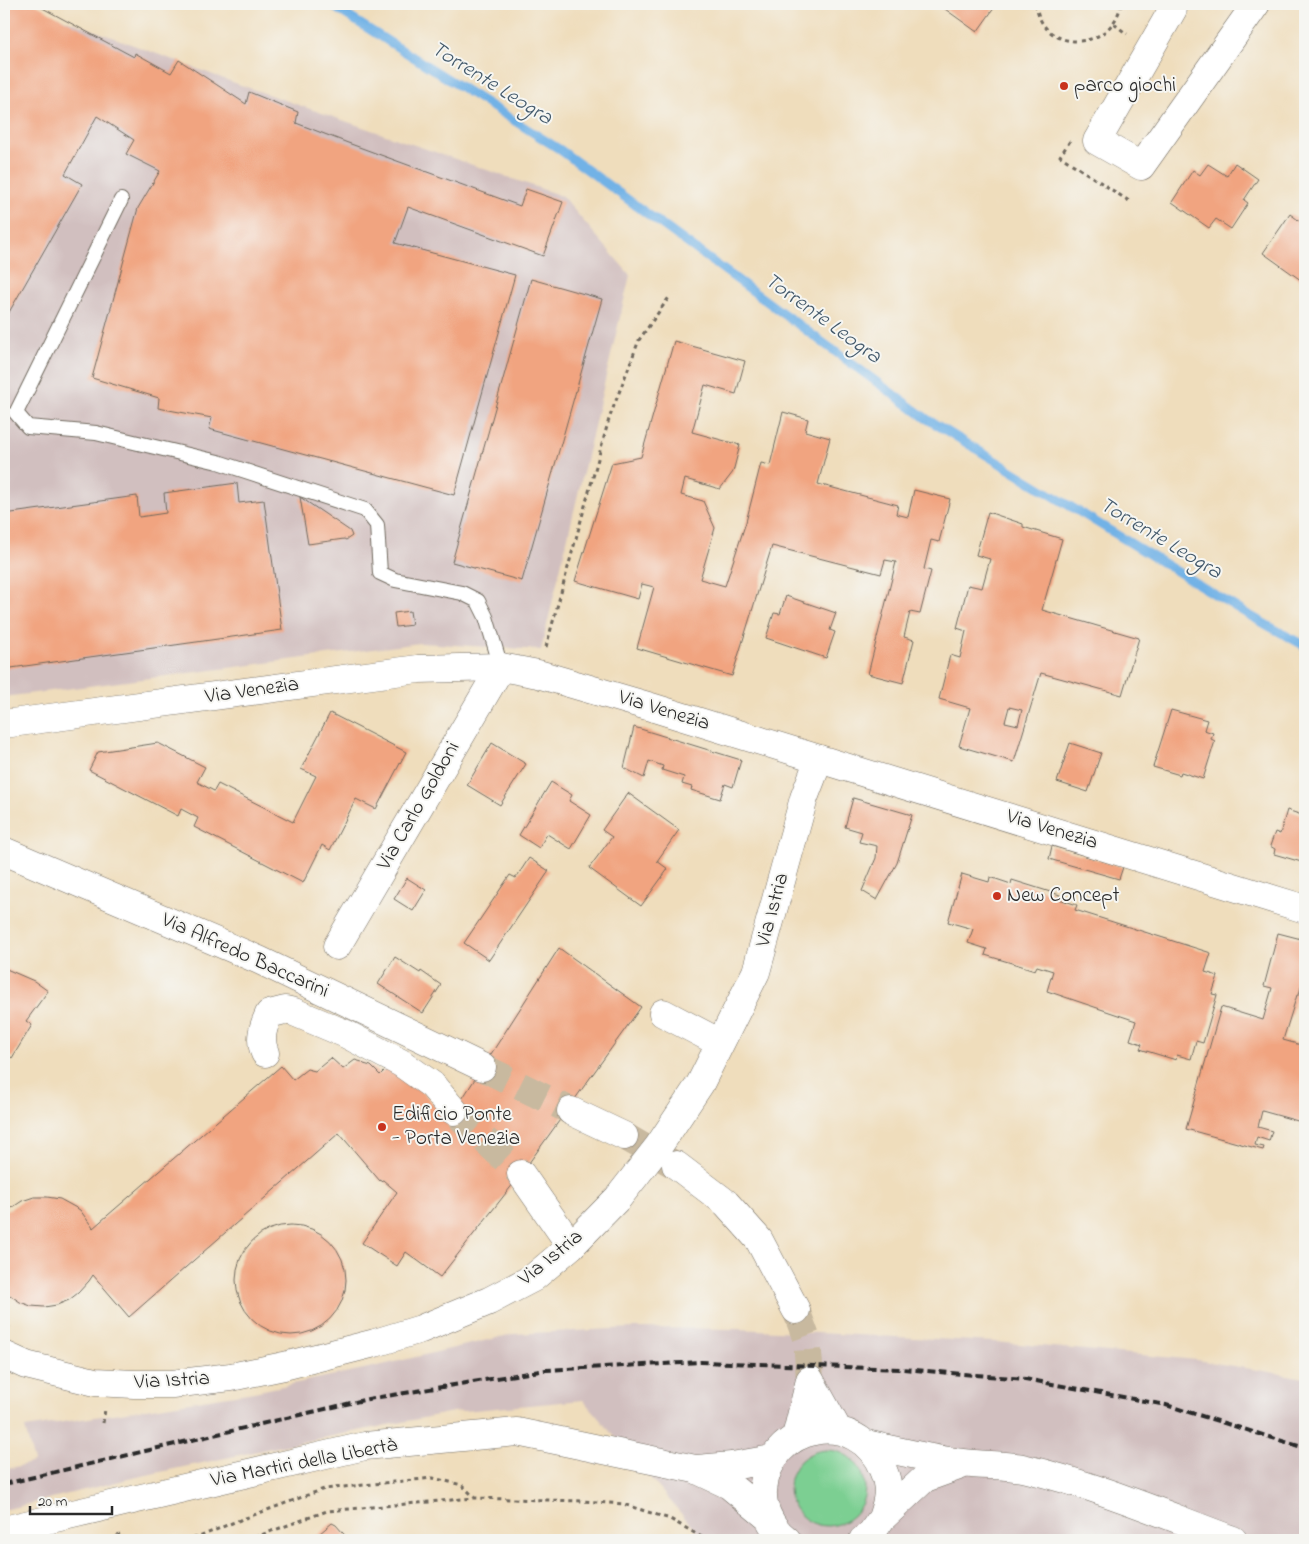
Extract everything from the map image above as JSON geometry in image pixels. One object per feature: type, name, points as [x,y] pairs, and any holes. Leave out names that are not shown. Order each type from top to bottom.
[{"type":"street","points":[[1173,4],[1173,9],[1098,140],[1141,166],[1256,4]]},
{"type":"street","name":"Via Venezia","points":[[4,724],[418,669],[501,667],[538,674],[651,707],[1305,909]]},
{"type":"street","name":"Via Carlo Goldoni","points":[[337,946],[501,667]]},
{"type":"street","name":"Via Istria","points":[[4,1356],[26,1365],[95,1382],[172,1384],[230,1377],[375,1344],[421,1329],[488,1301],[533,1278],[571,1246],[618,1198],[658,1147],[700,1084],[756,972],[804,798],[819,759]]},
{"type":"street","name":"Via Alfredo Baccarini","points":[[4,851],[259,960],[482,1067]]},
{"type":"street","points":[[265,1053],[262,1046],[262,1033],[269,1014],[285,1010],[294,1012],[353,1038],[401,1063],[432,1085],[454,1111]]},
{"type":"street","points":[[663,1013],[720,1043]]},
{"type":"street","points":[[571,1111],[624,1136]]},
{"type":"street","points":[[676,1165],[726,1202],[759,1240],[796,1310]]},
{"type":"street","points":[[521,1174],[571,1246]]},
{"type":"street","points":[[796,1437],[810,1380],[838,1430]]},
{"type":"street","points":[[788,1540],[780,1535],[769,1518],[763,1499],[764,1478],[772,1459],[782,1446],[796,1437],[816,1430],[838,1430],[853,1435],[866,1444],[879,1460],[886,1479],[887,1499],[882,1518]]},
{"type":"street","name":"Via Martiri della Libertà","points":[[4,1530],[365,1446],[517,1432],[695,1469],[729,1485],[769,1518]]},
{"type":"street","points":[[866,1444],[916,1456],[965,1464],[996,1464],[1027,1469],[1103,1492],[1233,1540]]},
{"type":"street","name":"Via Martiri della Libertà","points":[[695,1469],[732,1466],[772,1459]]},
{"type":"street","points":[[863,1540],[870,1535],[882,1518],[925,1478],[965,1464]]},
{"type":"lane","points":[[121,200],[16,413],[28,428],[96,434],[218,462],[365,510],[377,525],[380,573],[395,580],[462,593],[478,601],[486,617],[501,667]]},
{"type":"path","points":[[1036,4],[1041,20],[1049,30],[1058,37],[1082,42],[1094,39],[1105,33],[1114,24],[1121,4]]},
{"type":"path","points":[[538,674],[609,419],[639,340],[670,296]]},
{"type":"path","points":[[4,1323],[10,1327]]},
{"type":"path","points":[[185,1540],[199,1537],[324,1488],[433,1478],[462,1485],[474,1498]]},
{"type":"path","points":[[247,1540],[327,1511],[474,1498],[623,1504],[670,1519],[707,1540]]},
{"type":"path","points":[[110,1540],[122,1534],[123,1540]]},
{"type":"shaded area","points":[[4,4],[24,4],[232,82],[562,196],[630,275],[541,650],[420,643],[4,697]]},
{"type":"shaded area","points":[[633,1328],[738,1329],[995,1342],[1197,1360],[1305,1378],[1305,1540],[704,1540],[583,1400],[453,1412],[128,1479],[4,1510],[4,1470],[34,1462],[25,1428],[254,1392],[378,1366],[513,1334]]},
{"type":"green space","points":[[827,1450],[841,1453],[854,1461],[862,1474],[865,1488],[862,1502],[854,1515],[841,1523],[827,1526],[813,1523],[800,1515],[792,1502],[789,1488],[792,1474],[800,1461],[813,1453]]},
{"type":"building","points":[[6,4],[35,4],[134,57],[135,53],[171,73],[179,60],[246,104],[249,92],[298,112],[296,123],[520,206],[526,189],[563,202],[543,256],[408,207],[395,243],[515,275],[454,495],[209,429],[212,418],[158,408],[159,398],[92,378],[138,208],[160,171],[126,154],[134,140],[97,116],[65,174],[82,184],[4,321],[4,8]]},
{"type":"building","points":[[938,4],[997,4],[977,32]]},
{"type":"building","points":[[1235,163],[1258,179],[1244,200],[1248,203],[1231,229],[1216,219],[1209,228],[1172,202],[1193,170],[1200,175],[1208,164],[1227,176]]},
{"type":"building","points":[[1290,214],[1305,225],[1305,283],[1263,253]]},
{"type":"building","points":[[531,279],[602,299],[522,581],[452,562]]},
{"type":"building","points":[[674,341],[745,361],[736,394],[705,385],[692,432],[740,445],[733,472],[720,489],[685,479],[681,495],[703,501],[715,528],[700,579],[725,586],[746,522],[761,463],[770,465],[783,412],[808,419],[805,431],[830,438],[818,484],[898,505],[896,514],[908,517],[914,490],[950,499],[939,542],[931,540],[924,569],[931,571],[920,614],[910,612],[904,637],[914,640],[903,683],[868,674],[896,562],[885,560],[881,574],[772,546],[732,676],[637,648],[654,587],[642,584],[638,599],[575,581],[612,463],[641,457]]},
{"type":"building","points":[[237,483],[239,503],[264,500],[282,630],[4,669],[4,514],[137,496],[139,517],[166,513],[164,493]]},
{"type":"building","points":[[300,497],[350,531],[352,536],[346,540],[308,544]]},
{"type":"building","points":[[988,512],[1023,524],[1023,527],[1062,539],[1042,610],[1139,638],[1122,695],[1041,673],[1014,762],[959,746],[970,708],[939,699],[950,655],[960,658],[966,631],[957,628],[968,585],[982,588],[990,559],[976,555]],"holes":[[[1009,707],[1022,710],[1018,725],[1005,722]]]},
{"type":"building","points":[[786,596],[836,613],[830,630],[835,632],[826,658],[766,638],[774,613],[780,614]]},
{"type":"building","points":[[410,611],[412,625],[396,627],[394,613]]},
{"type":"building","points":[[1171,710],[1207,720],[1204,730],[1213,733],[1211,739],[1215,741],[1203,779],[1181,772],[1180,775],[1153,767]]},
{"type":"building","points":[[330,713],[406,752],[376,809],[356,799],[330,850],[322,845],[303,883],[194,827],[198,818],[181,809],[178,816],[89,770],[98,752],[158,743],[205,767],[197,782],[214,791],[218,784],[293,822],[316,776],[301,769]]},
{"type":"building","points":[[634,727],[741,760],[733,787],[725,784],[720,799],[691,790],[692,787],[682,784],[684,777],[662,770],[663,766],[649,761],[644,778],[624,768]]},
{"type":"building","points":[[492,743],[526,764],[500,805],[467,785]]},
{"type":"building","points":[[1070,743],[1101,753],[1088,792],[1057,782]]},
{"type":"building","points":[[551,782],[572,795],[569,801],[591,815],[571,849],[547,834],[539,848],[519,835]]},
{"type":"building","points":[[628,793],[679,830],[657,861],[668,869],[641,906],[589,868],[612,837],[602,830]]},
{"type":"building","points":[[853,798],[912,815],[897,863],[877,900],[862,891],[876,858],[877,846],[859,842],[862,832],[845,827]]},
{"type":"building","points":[[1287,810],[1305,816],[1305,863],[1274,854],[1275,849],[1270,846],[1275,832],[1280,834]]},
{"type":"building","points":[[1052,846],[1123,867],[1119,879],[1049,859]]},
{"type":"building","points":[[529,858],[549,871],[489,960],[464,943],[510,875],[516,878]]},
{"type":"building","points":[[962,874],[989,882],[990,877],[1011,884],[1012,880],[1060,895],[1059,899],[1077,905],[1075,910],[1211,953],[1205,972],[1218,976],[1212,994],[1217,995],[1203,1043],[1196,1041],[1191,1059],[1177,1055],[1176,1060],[1140,1049],[1142,1044],[1130,1040],[1136,1021],[1047,991],[1053,971],[1037,966],[1035,970],[985,955],[987,949],[968,943],[973,929],[948,922]]},
{"type":"building","points":[[407,878],[426,890],[413,911],[394,899]]},
{"type":"building","points":[[1278,933],[1305,940],[1305,971],[1299,995],[1297,995],[1283,1040],[1301,1045],[1300,1048],[1305,1050],[1303,1071],[1305,1072],[1305,1123],[1262,1111],[1258,1127],[1272,1131],[1269,1141],[1257,1137],[1255,1145],[1264,1147],[1263,1150],[1186,1129],[1221,1007],[1263,1020],[1272,988],[1264,986]]},
{"type":"building","name":"Edificio Ponte - Porta Venezia","points":[[559,948],[641,1007],[521,1174],[440,1277],[406,1252],[397,1266],[362,1243],[397,1192],[383,1180],[380,1181],[339,1133],[129,1317],[93,1275],[78,1293],[69,1300],[57,1305],[31,1306],[20,1302],[4,1291],[4,1213],[22,1201],[34,1197],[60,1199],[80,1210],[93,1228],[281,1066],[293,1080],[307,1069],[315,1071],[331,1058],[343,1069],[355,1060],[371,1066],[380,1075],[386,1069],[399,1064],[448,1121]]},
{"type":"building","points":[[395,957],[420,973],[421,971],[441,985],[423,1013],[378,984]]},
{"type":"building","points":[[4,968],[34,981],[48,991],[26,1021],[32,1025],[12,1058],[4,1052]]},
{"type":"building","points":[[291,1225],[312,1229],[330,1241],[342,1259],[346,1280],[342,1301],[330,1319],[312,1331],[291,1335],[270,1331],[252,1319],[240,1301],[236,1280],[240,1259],[252,1241],[270,1229]]},
{"type":"building","points":[[332,1523],[349,1540],[313,1539]]},
{"type":"waterway","name":"Torrente Leogra","points":[[329,4],[559,149],[927,419],[1247,614],[1305,646]]},
{"type":"tunnel","points":[[482,1067],[571,1111]]},
{"type":"tunnel","points":[[454,1111],[521,1174]]},
{"type":"tunnel","points":[[624,1136],[675,1165]]},
{"type":"tunnel","points":[[796,1310],[807,1340],[810,1380]]},
{"type":"railway","points":[[4,1484],[368,1399],[546,1370],[701,1362],[902,1369],[1025,1379],[1166,1405],[1305,1448]]},
{"type":"place","name":"parco giochi","points":[[1064,86]]},
{"type":"place","name":"New Concept","points":[[997,896]]},
{"type":"place","name":"Edificio Ponte - Porta Venezia","points":[[382,1127]]}]
